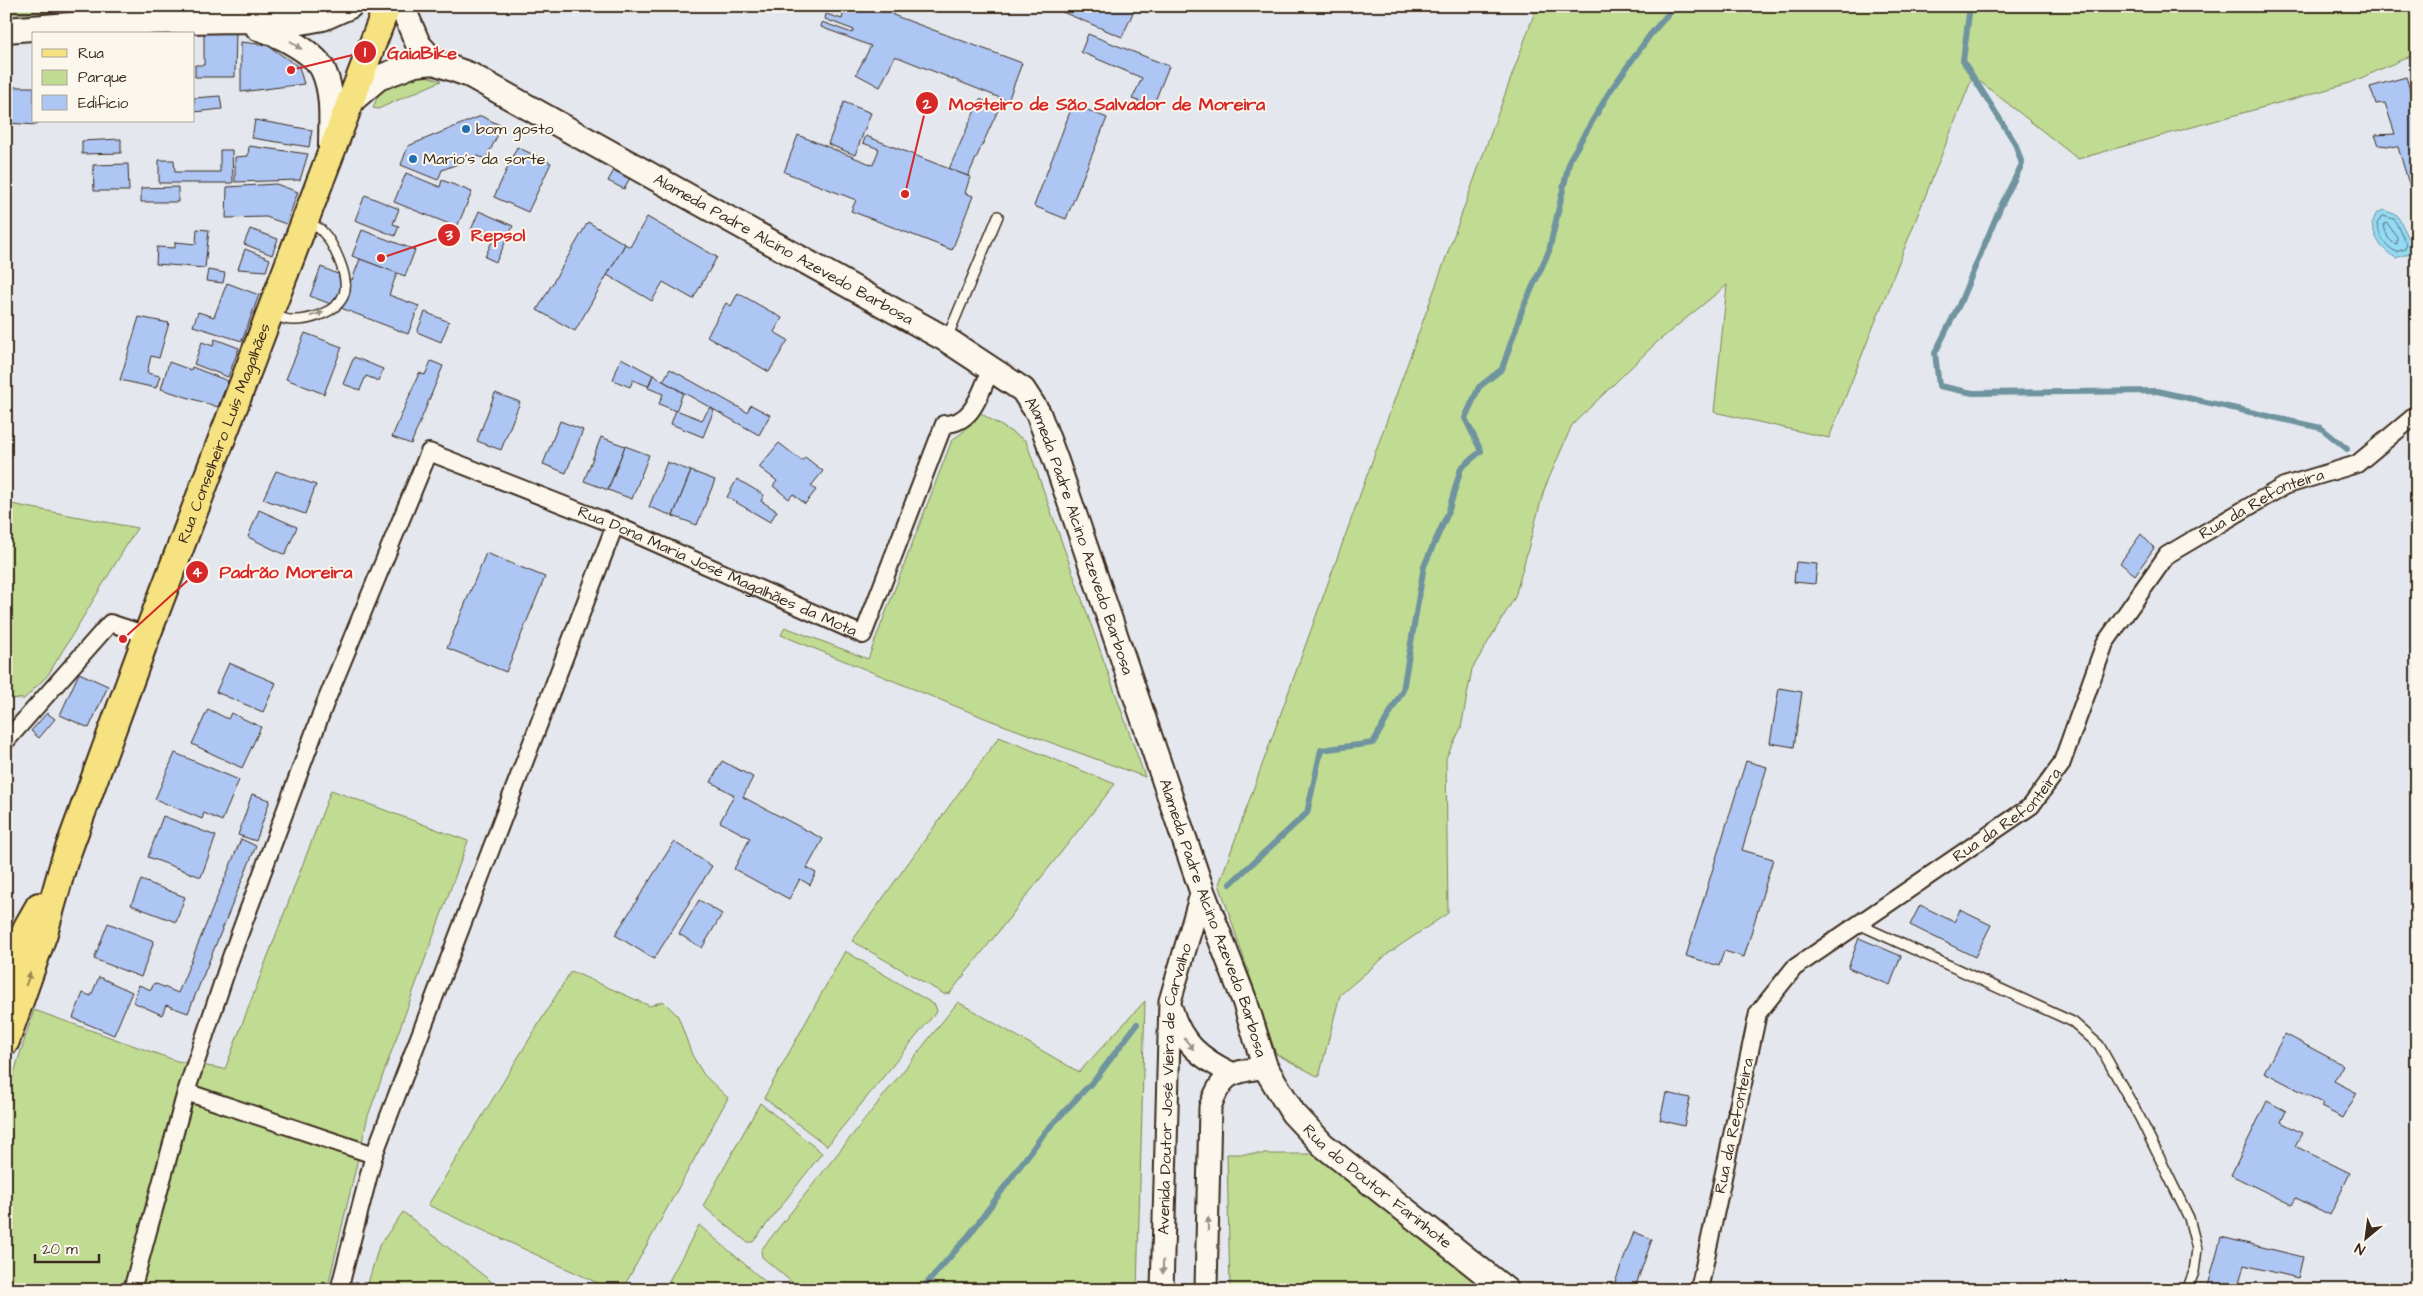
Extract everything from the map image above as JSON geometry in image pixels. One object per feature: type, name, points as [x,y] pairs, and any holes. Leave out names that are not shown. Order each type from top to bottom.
[{"type":"main road","points":[[6,30],[96,23],[235,20],[301,22],[322,18],[350,6]]},
{"type":"main road","name":"Rua Conselheiro Luís Magalhães","points":[[6,1042],[44,933],[64,862],[147,635],[387,6]]},
{"type":"main road","name":"Alameda Padre Alcino Azevedo Barbosa","points":[[402,6],[418,44],[434,62],[470,75],[947,340],[1023,390],[1038,413],[1059,470],[1202,891],[1245,1002],[1265,1067]]},
{"type":"main road","points":[[235,20],[288,40],[306,52],[324,70],[331,100],[332,148]]},
{"type":"main road","name":"Alameda Padre Alcino Azevedo Barbosa","points":[[351,101],[378,78],[399,68],[434,62]]},
{"type":"main road","name":"Rua Conselheiro Luís Magalhães","points":[[6,982],[20,932],[64,862]]},
{"type":"main road","name":"Rua do Doutor Farinhote","points":[[1265,1067],[1293,1113],[1323,1145],[1506,1290]]},
{"type":"street","name":"Rua Dona Maria José Magalhães da Mota","points":[[186,1092],[231,957],[324,706],[429,452],[615,525],[862,635],[944,424],[955,424],[967,417],[990,369]]},
{"type":"street","name":"Rua da Refonteira","points":[[1699,1290],[1758,1013],[1794,968],[2031,806],[2061,765],[2105,643],[2167,555],[2284,486],[2357,464],[2417,414]]},
{"type":"street","points":[[338,1290],[374,1155],[615,525]]},
{"type":"street","points":[[6,741],[110,623],[147,635]]},
{"type":"street","name":"Avenida Doutor José Vieira de Carvalho","points":[[1162,1290],[1170,1000],[1202,891]]},
{"type":"street","points":[[1170,1000],[1181,1033],[1191,1048],[1210,1063],[1231,1073],[1265,1067]]},
{"type":"street","points":[[1206,1290],[1210,1107],[1217,1089],[1231,1073]]},
{"type":"street","points":[[132,1290],[186,1092],[374,1155]]},
{"type":"lane","points":[[947,340],[998,216]]},
{"type":"lane","points":[[270,314],[291,320],[315,316],[333,309],[344,294],[345,273],[333,249],[320,229],[304,223]]},
{"type":"lane","points":[[1858,924],[2073,1022],[2099,1045],[2140,1118],[2190,1218],[2197,1249],[2194,1272],[2188,1290]]},
{"type":"green space","points":[[6,6],[95,6],[95,11],[6,14]]},
{"type":"green space","points":[[1537,6],[2417,6],[2417,53],[2350,83],[2078,159],[1973,76],[1829,438],[1714,412],[1727,285],[1656,343],[1572,425],[1544,490],[1515,597],[1472,669],[1461,728],[1446,758],[1448,913],[1389,953],[1340,995],[1319,1077],[1276,1054],[1219,884]]},
{"type":"green space","points":[[416,72],[441,81],[378,109],[373,108],[383,82]]},
{"type":"green space","points":[[977,411],[1026,441],[1145,777],[992,721],[781,635],[785,627],[868,659],[952,440],[963,432]]},
{"type":"green space","points":[[6,503],[137,528],[48,675],[24,699],[6,698]]},
{"type":"green space","points":[[999,737],[1115,784],[950,993],[944,994],[852,941]]},
{"type":"green space","points":[[331,790],[468,841],[368,1116],[327,1290],[6,1290],[6,1098],[34,1010],[177,1061],[225,1069]]},
{"type":"green space","points":[[845,951],[935,1005],[937,1011],[827,1146],[764,1098]]},
{"type":"green space","points":[[571,971],[650,1006],[663,1001],[678,1016],[692,1055],[704,1075],[728,1098],[622,1290],[613,1290],[428,1205]]},
{"type":"green space","points":[[1145,1001],[1137,1290],[801,1290],[762,1257],[761,1250],[958,1002],[1079,1072]]},
{"type":"green space","points":[[760,1103],[822,1153],[753,1242],[747,1242],[703,1206]]},
{"type":"green space","points":[[1227,1154],[1317,1154],[1486,1290],[1230,1290]]},
{"type":"green space","points":[[403,1212],[502,1290],[366,1290],[379,1246]]},
{"type":"green space","points":[[699,1225],[775,1290],[664,1290]]},
{"type":"water","points":[[2383,210],[2397,215],[2412,244],[2410,253],[2396,258],[2380,244],[2372,224],[2376,214]]},
{"type":"building","points":[[845,6],[896,6],[893,15],[1022,63],[1008,101],[895,56],[880,87],[856,74],[871,46],[821,27],[822,22],[852,33],[854,30],[825,19],[826,14],[842,19]]},
{"type":"building","points":[[1048,6],[1136,6],[1122,37]]},
{"type":"building","points":[[204,31],[236,31],[235,77],[195,77],[195,65],[204,65]]},
{"type":"building","points":[[1088,34],[1169,66],[1153,106],[1132,99],[1142,78],[1081,52]]},
{"type":"building","points":[[241,42],[267,45],[299,67],[304,84],[241,92]]},
{"type":"building","points":[[2406,77],[2415,105],[2417,105],[2417,193],[2412,194],[2398,147],[2379,145],[2375,135],[2395,134],[2385,103],[2376,104],[2370,87]]},
{"type":"building","points":[[6,87],[32,87],[32,122],[37,122],[37,125],[6,123]]},
{"type":"building","points":[[220,96],[222,109],[195,112],[195,98]]},
{"type":"building","points":[[980,99],[999,108],[968,176],[949,169]]},
{"type":"building","points":[[844,102],[871,113],[855,155],[828,144]]},
{"type":"building","points":[[1073,104],[1107,118],[1066,219],[1034,206]]},
{"type":"building","points":[[481,116],[502,126],[486,159],[478,156],[442,170],[438,180],[401,165],[408,146]]},
{"type":"building","points":[[255,120],[312,130],[309,147],[252,138]]},
{"type":"building","points":[[798,135],[873,165],[879,149],[863,143],[866,136],[970,177],[965,193],[973,196],[952,250],[851,211],[856,200],[784,172]]},
{"type":"building","points":[[121,139],[121,153],[82,154],[82,141]]},
{"type":"building","points":[[249,146],[308,154],[300,180],[235,182],[235,157],[248,156]]},
{"type":"building","points":[[517,147],[551,163],[528,212],[494,197]]},
{"type":"building","points":[[220,150],[232,150],[233,183],[159,183],[159,160],[174,160],[175,172],[220,172]]},
{"type":"building","points":[[618,163],[633,172],[624,189],[608,181]]},
{"type":"building","points":[[128,164],[129,191],[94,191],[93,165]]},
{"type":"building","points":[[406,173],[440,187],[442,180],[472,192],[457,227],[394,202]]},
{"type":"building","points":[[276,184],[298,192],[286,224],[266,217],[226,218],[227,187]]},
{"type":"building","points":[[178,187],[178,202],[141,202],[141,188]]},
{"type":"building","points":[[365,195],[399,209],[393,224],[399,226],[395,236],[355,220]]},
{"type":"building","points":[[479,211],[513,226],[496,262],[485,257],[493,239],[471,230]]},
{"type":"building","points":[[647,217],[717,257],[693,299],[663,282],[652,301],[607,275],[625,244],[630,247]]},
{"type":"building","points":[[588,222],[625,244],[575,331],[537,310]]},
{"type":"building","points":[[197,229],[209,230],[205,268],[156,264],[157,247],[175,248],[175,242],[196,244]]},
{"type":"building","points":[[250,229],[278,239],[272,255],[244,244]]},
{"type":"building","points":[[362,230],[415,250],[405,276],[352,256]]},
{"type":"building","points":[[245,249],[270,259],[266,271],[238,269]]},
{"type":"building","points":[[360,259],[397,273],[389,295],[419,306],[408,334],[310,296],[321,267],[352,280]]},
{"type":"building","points":[[208,270],[225,273],[223,283],[206,281]]},
{"type":"building","points":[[227,283],[259,295],[242,341],[193,326],[198,312],[214,317]]},
{"type":"building","points":[[738,293],[782,318],[774,332],[788,340],[769,372],[707,336],[726,303],[731,306]]},
{"type":"building","points":[[425,312],[449,322],[441,342],[417,332]]},
{"type":"building","points":[[139,317],[169,323],[159,358],[151,356],[147,373],[160,376],[156,388],[120,380]]},
{"type":"building","points":[[305,333],[342,347],[324,394],[286,379]]},
{"type":"building","points":[[215,339],[239,348],[228,377],[194,364],[202,342],[213,346]]},
{"type":"building","points":[[354,357],[383,369],[379,381],[366,376],[360,390],[343,384]]},
{"type":"building","points":[[621,358],[653,375],[648,386],[633,380],[630,387],[613,380]]},
{"type":"building","points":[[431,361],[443,366],[411,444],[392,437],[419,373],[425,375]]},
{"type":"building","points":[[169,362],[191,370],[192,367],[228,381],[218,407],[161,389]]},
{"type":"building","points":[[670,369],[747,412],[751,405],[770,415],[759,435],[663,381]]},
{"type":"building","points":[[653,375],[683,393],[676,411],[659,404],[663,394],[648,388]]},
{"type":"building","points":[[495,393],[520,402],[501,450],[477,441]]},
{"type":"building","points":[[710,407],[714,410],[703,437],[671,424],[676,410],[702,420]]},
{"type":"building","points":[[560,421],[583,430],[566,473],[543,464]]},
{"type":"building","points":[[601,437],[625,446],[608,490],[584,481]]},
{"type":"building","points":[[779,443],[802,461],[805,457],[823,471],[811,486],[816,490],[805,504],[793,494],[789,499],[773,486],[777,481],[759,467]]},
{"type":"building","points":[[625,446],[649,455],[632,499],[608,490]]},
{"type":"building","points":[[667,462],[691,471],[673,516],[649,507]]},
{"type":"building","points":[[276,471],[316,485],[305,514],[263,499]]},
{"type":"building","points":[[691,471],[715,480],[697,525],[673,516]]},
{"type":"building","points":[[737,479],[764,495],[761,501],[777,511],[770,522],[727,497]]},
{"type":"building","points":[[259,510],[297,527],[285,555],[248,537]]},
{"type":"building","points":[[2141,534],[2154,548],[2135,575],[2120,563]]},
{"type":"building","points":[[486,553],[545,577],[506,672],[447,648]]},
{"type":"building","points":[[1796,562],[1817,564],[1815,584],[1794,582]]},
{"type":"building","points":[[229,663],[276,683],[263,712],[216,692]]},
{"type":"building","points":[[79,673],[108,686],[89,728],[60,715]]},
{"type":"building","points":[[1779,688],[1802,692],[1794,747],[1770,743]]},
{"type":"building","points":[[208,709],[228,719],[231,713],[261,727],[242,768],[192,744]]},
{"type":"building","points":[[47,713],[55,719],[39,738],[31,731]]},
{"type":"building","points":[[175,753],[239,780],[222,821],[204,813],[202,819],[155,799]]},
{"type":"building","points":[[722,761],[753,777],[743,797],[823,839],[807,868],[816,873],[810,885],[800,879],[789,899],[734,869],[750,838],[720,822],[734,795],[711,782]]},
{"type":"building","points":[[1746,761],[1767,767],[1742,850],[1773,859],[1744,957],[1724,951],[1719,966],[1686,956]]},
{"type":"building","points":[[252,794],[270,800],[256,841],[238,835]]},
{"type":"building","points":[[163,816],[216,836],[201,877],[148,857]]},
{"type":"building","points":[[241,839],[256,846],[188,1013],[166,1005],[162,1015],[133,1002],[139,985],[151,990],[154,983],[178,993]]},
{"type":"building","points":[[674,842],[712,866],[654,959],[615,935]]},
{"type":"building","points":[[141,880],[185,897],[176,922],[131,905]]},
{"type":"building","points":[[699,900],[722,914],[702,948],[679,934]]},
{"type":"building","points":[[1920,905],[1954,922],[1960,910],[1991,925],[1975,957],[1910,925]]},
{"type":"building","points":[[108,923],[154,941],[141,977],[94,959]]},
{"type":"building","points":[[1859,938],[1901,956],[1890,985],[1848,968]]},
{"type":"building","points":[[99,977],[132,992],[114,1035],[73,1018],[83,993],[91,996]]},
{"type":"building","points":[[2285,1034],[2343,1065],[2334,1081],[2357,1093],[2343,1118],[2321,1107],[2323,1103],[2264,1072]]},
{"type":"building","points":[[1666,1093],[1690,1098],[1684,1126],[1660,1120]]},
{"type":"building","points":[[2267,1101],[2286,1111],[2281,1122],[2302,1133],[2295,1146],[2350,1173],[2330,1215],[2296,1198],[2292,1205],[2231,1175]]},
{"type":"building","points":[[1634,1232],[1652,1239],[1635,1288],[1640,1290],[1627,1290],[1614,1285]]},
{"type":"building","points":[[2221,1237],[2303,1257],[2298,1278],[2244,1265],[2237,1290],[2207,1290]]},
{"type":"waterway","points":[[1230,884],[1307,813],[1321,750],[1373,743],[1403,690],[1424,566],[1448,513],[1461,468],[1481,451],[1465,418],[1479,387],[1502,369],[1522,310],[1549,251],[1570,159],[1610,91],[1650,35],[1675,6]]},
{"type":"waterway","points":[[1970,6],[1963,61],[2015,143],[2022,164],[2000,208],[1959,305],[1935,353],[1939,386],[1973,393],[2157,391],[2321,428],[2347,449]]},
{"type":"waterway","points":[[921,1290],[970,1234],[1045,1132],[1097,1077],[1137,1024]]},
{"type":"place","name":"GaiaBike","points":[[291,70]]},
{"type":"place","name":"bom gosto","points":[[466,129]]},
{"type":"place","name":"Mario's da sorte","points":[[413,159]]},
{"type":"place","name":"Mosteiro de São Salvador de Moreira","points":[[905,194]]},
{"type":"place","name":"Repsol","points":[[381,258]]},
{"type":"place","name":"Padrão Moreira","points":[[123,639]]}]
